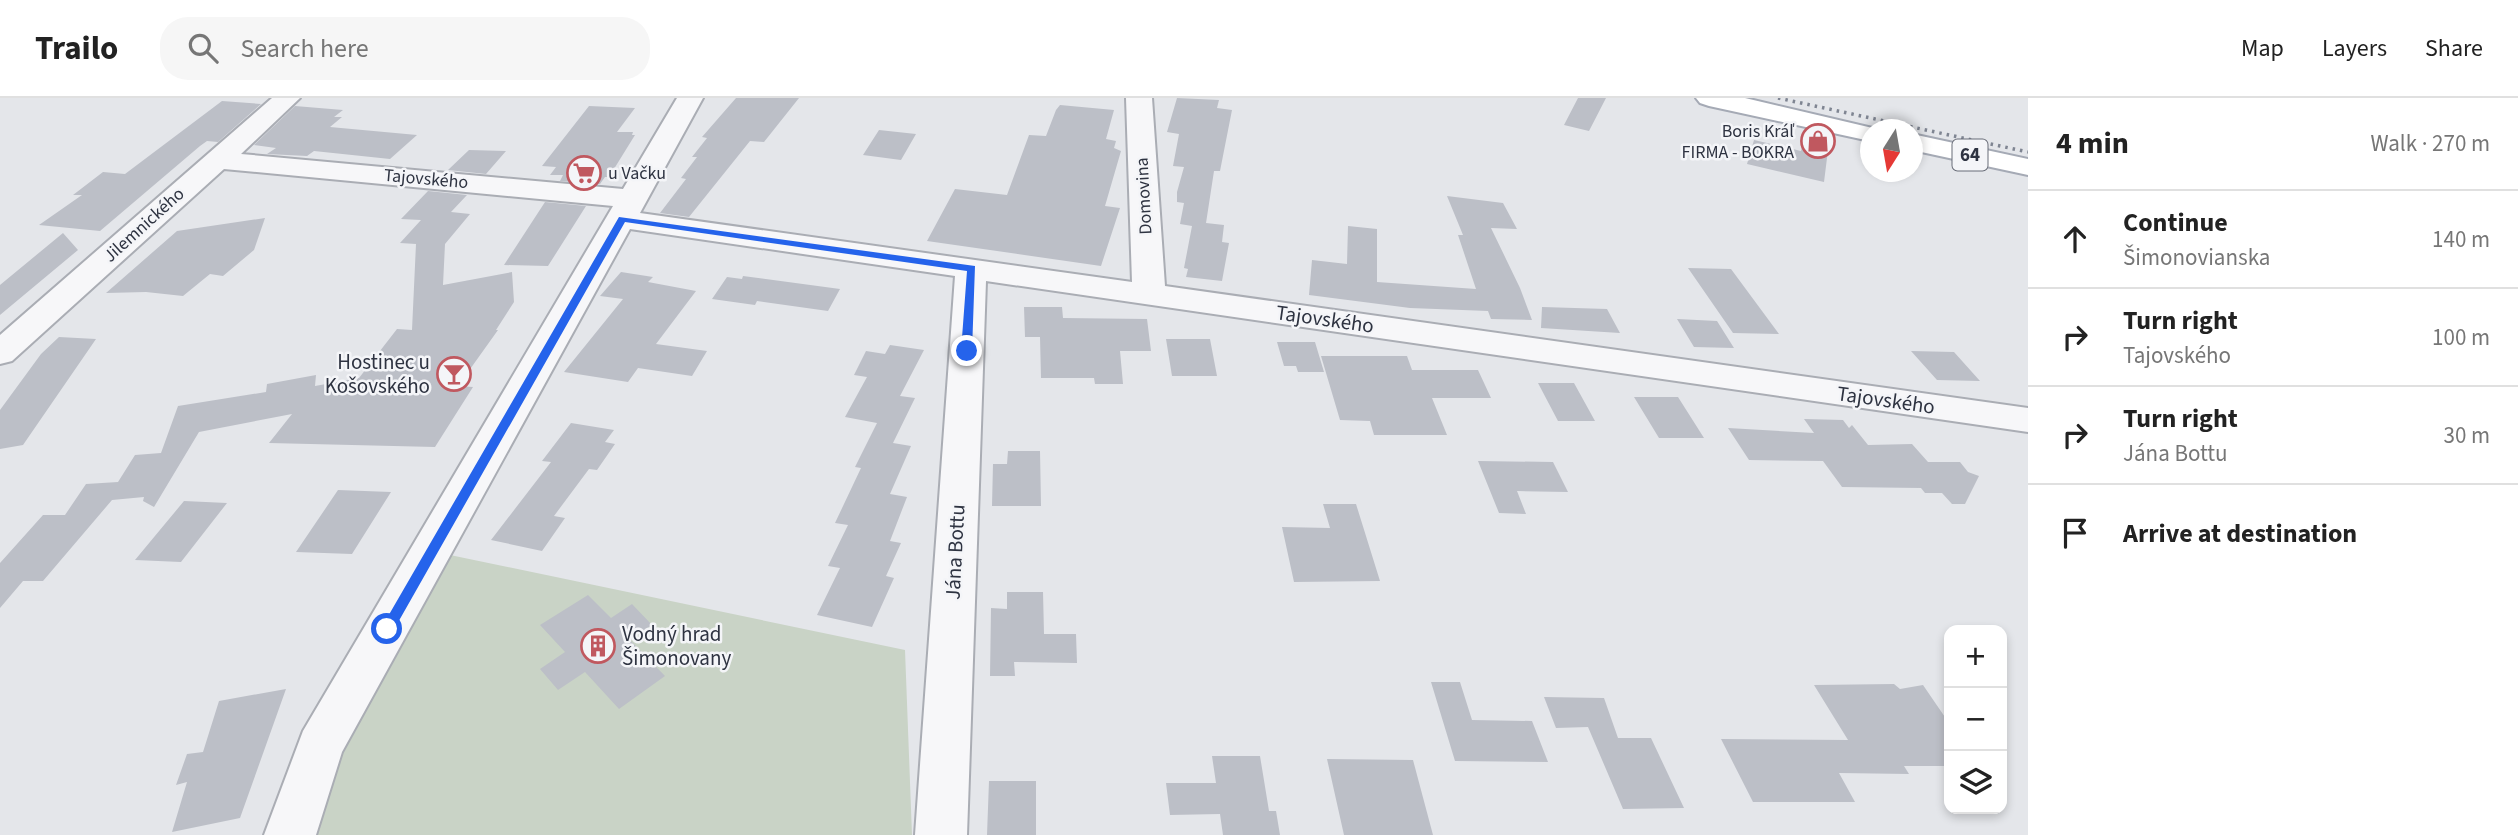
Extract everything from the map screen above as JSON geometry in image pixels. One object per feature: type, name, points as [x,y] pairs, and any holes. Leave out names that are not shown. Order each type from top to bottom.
[{"type":"main road","points":[[1709,98],[1860,131]]},
{"type":"main road","name":"64","points":[[1923,144],[2028,167]]},
{"type":"street","name":"Jilemnického","points":[[0,353],[287,98]]},
{"type":"street","points":[[290,835],[320,746],[690,98]]},
{"type":"street","name":"Domovina","points":[[1139,98],[1149,294]]},
{"type":"street","name":"Tajovského","points":[[218,160],[628,209],[971,268],[2028,420]]},
{"type":"street","name":"Jána Bottu","points":[[941,835],[971,268]]},
{"type":"shaded area","points":[[450,555],[905,650],[912,835],[312,835],[323,798],[353,726]]},
{"type":"building","points":[[736,98],[799,98],[764,142],[750,141],[689,217],[660,213],[686,179],[681,178],[697,157],[692,157],[707,138],[702,137]]},
{"type":"building","points":[[1177,98],[1219,100],[1217,108],[1232,110],[1220,171],[1214,171],[1206,223],[1224,225],[1222,242],[1229,243],[1222,281],[1186,277],[1188,269],[1184,268],[1192,226],[1180,224],[1184,203],[1177,202],[1177,192],[1184,167],[1173,166],[1179,134],[1167,132]]},
{"type":"building","points":[[1578,98],[1606,98],[1589,131],[1564,125]]},
{"type":"building","points":[[222,101],[261,104],[218,142],[207,141],[200,146],[100,231],[39,225],[82,195],[73,195],[103,172],[125,174]]},
{"type":"building","points":[[1060,105],[1114,110],[1106,139],[1116,141],[1114,148],[1121,151],[1105,206],[1120,208],[1101,266],[927,241],[955,189],[1007,195],[1029,135],[1046,136]]},
{"type":"building","points":[[295,106],[343,110],[334,117],[342,117],[330,127],[417,135],[390,159],[314,151],[307,156],[267,154],[276,148],[254,145]]},
{"type":"building","points":[[589,106],[635,108],[617,132],[633,132],[632,135],[635,135],[609,177],[605,177],[600,184],[560,181],[563,175],[550,175],[556,167],[542,166]]},
{"type":"building","points":[[879,130],[916,134],[901,160],[863,155]]},
{"type":"building","points":[[1804,137],[1829,142],[1824,182],[1747,164],[1754,140],[1801,151]]},
{"type":"building","points":[[469,150],[506,151],[486,174],[448,170]]},
{"type":"building","points":[[428,191],[467,195],[451,212],[470,214],[445,244],[443,285],[512,272],[514,302],[498,330],[458,386],[473,387],[435,447],[269,443],[292,414],[199,432],[154,507],[143,501],[144,497],[112,500],[43,581],[23,581],[0,608],[0,563],[43,515],[65,515],[86,484],[118,482],[135,455],[161,453],[178,406],[266,392],[267,384],[316,375],[315,386],[359,378],[397,329],[412,330],[416,244],[400,243],[421,220],[401,219]]},
{"type":"building","points":[[1447,196],[1503,203],[1517,229],[1491,228],[1532,320],[1491,319],[1488,311],[1410,308],[1309,295],[1312,260],[1347,264],[1348,226],[1377,229],[1377,282],[1476,289],[1458,235],[1463,235]]},
{"type":"building","points":[[545,202],[586,206],[548,266],[504,265]]},
{"type":"building","points":[[265,218],[254,250],[223,276],[210,274],[183,296],[146,292],[106,293],[177,231]]},
{"type":"building","points":[[63,233],[78,250],[0,315],[0,285]]},
{"type":"building","points":[[1688,268],[1731,269],[1779,334],[1733,333]]},
{"type":"building","points":[[621,272],[653,277],[648,282],[696,291],[656,344],[707,351],[692,376],[638,368],[628,382],[564,372],[623,299],[600,296]]},
{"type":"building","points":[[743,276],[840,289],[828,311],[757,301],[755,305],[712,299],[727,277],[742,279]]},
{"type":"building","points":[[1024,307],[1062,307],[1063,318],[1147,319],[1151,351],[1120,351],[1123,384],[1095,384],[1094,378],[1041,378],[1040,337],[1025,337]]},
{"type":"building","points":[[1542,307],[1607,309],[1620,333],[1541,328]]},
{"type":"building","points":[[1677,319],[1717,321],[1734,348],[1694,347]]},
{"type":"building","points":[[59,337],[96,339],[23,445],[0,449],[0,410],[41,354]]},
{"type":"building","points":[[1166,339],[1210,339],[1217,376],[1172,376]]},
{"type":"building","points":[[1277,342],[1315,342],[1324,372],[1298,372],[1296,366],[1284,366]]},
{"type":"building","points":[[890,345],[924,350],[900,396],[915,398],[893,443],[911,446],[890,494],[907,497],[890,541],[901,543],[886,576],[894,578],[872,627],[817,615],[840,568],[828,566],[848,525],[835,523],[861,468],[855,467],[877,423],[845,417],[867,377],[854,375],[866,351],[885,354]]},
{"type":"building","points":[[1911,351],[1954,352],[1980,381],[1937,380]]},
{"type":"building","points":[[1321,356],[1407,356],[1412,370],[1478,370],[1491,398],[1432,398],[1447,435],[1374,435],[1370,421],[1340,420]]},
{"type":"building","points":[[1538,383],[1574,383],[1595,421],[1558,421]]},
{"type":"building","points":[[1634,397],[1678,397],[1704,438],[1659,438]]},
{"type":"building","points":[[1804,419],[1843,420],[1849,428],[1852,425],[1868,445],[1912,444],[1928,462],[1960,462],[1968,472],[1979,476],[1965,504],[1952,504],[1942,493],[1925,493],[1921,488],[1842,487],[1823,461],[1749,460],[1728,428],[1814,433]]},
{"type":"building","points":[[571,423],[614,430],[605,442],[615,444],[597,470],[589,469],[554,516],[565,518],[542,551],[491,540],[551,462],[542,461]]},
{"type":"building","points":[[1008,451],[1040,451],[1041,506],[992,506],[993,464],[1007,464]]},
{"type":"building","points":[[1478,461],[1553,462],[1568,492],[1517,491],[1526,514],[1499,513]]},
{"type":"building","points":[[338,490],[391,492],[352,554],[296,552]]},
{"type":"building","points":[[184,501],[227,503],[181,562],[135,560]]},
{"type":"building","points":[[1323,504],[1356,504],[1380,581],[1294,582],[1282,527],[1330,528]]},
{"type":"building","points":[[1007,592],[1043,592],[1044,634],[1076,634],[1077,663],[1014,662],[1015,676],[990,676],[991,608],[1007,609]]},
{"type":"building","name":"Vodný hrad Šimonovany","points":[[588,595],[611,618],[632,604],[652,625],[630,640],[665,676],[619,709],[585,672],[558,690],[540,669],[565,652],[540,625]]},
{"type":"building","points":[[1431,682],[1460,682],[1472,720],[1532,721],[1548,762],[1455,761]]},
{"type":"building","points":[[1894,684],[1900,689],[1923,685],[1944,716],[1944,766],[1904,766],[1909,774],[1839,773],[1855,802],[1753,802],[1721,739],[1848,740],[1814,685]]},
{"type":"building","points":[[286,689],[240,818],[172,832],[187,782],[176,785],[187,754],[203,752],[219,701]]},
{"type":"building","points":[[1544,697],[1604,698],[1618,738],[1651,738],[1684,808],[1623,809],[1588,727],[1556,728]]},
{"type":"building","points":[[1212,756],[1260,756],[1269,811],[1276,811],[1280,835],[1223,835],[1220,814],[1170,815],[1166,783],[1216,783]]},
{"type":"building","points":[[1327,759],[1413,760],[1433,835],[1344,835]]},
{"type":"building","points":[[989,781],[1036,781],[1036,835],[987,835]]},
{"type":"railway","points":[[1778,98],[2028,152]]},
{"type":"place","name":"Boris Kráľ FIRMA - BOKRA","points":[[1818,141]]},
{"type":"place","name":"u Vačku","points":[[584,173]]},
{"type":"place","name":"Hostinec u Košovského","points":[[454,374]]},
{"type":"place","name":"Vodný hrad Šimonovany","points":[[598,646]]},
{"type":"route","points":[[387,629],[622,219],[971,268],[967,351]]}]
